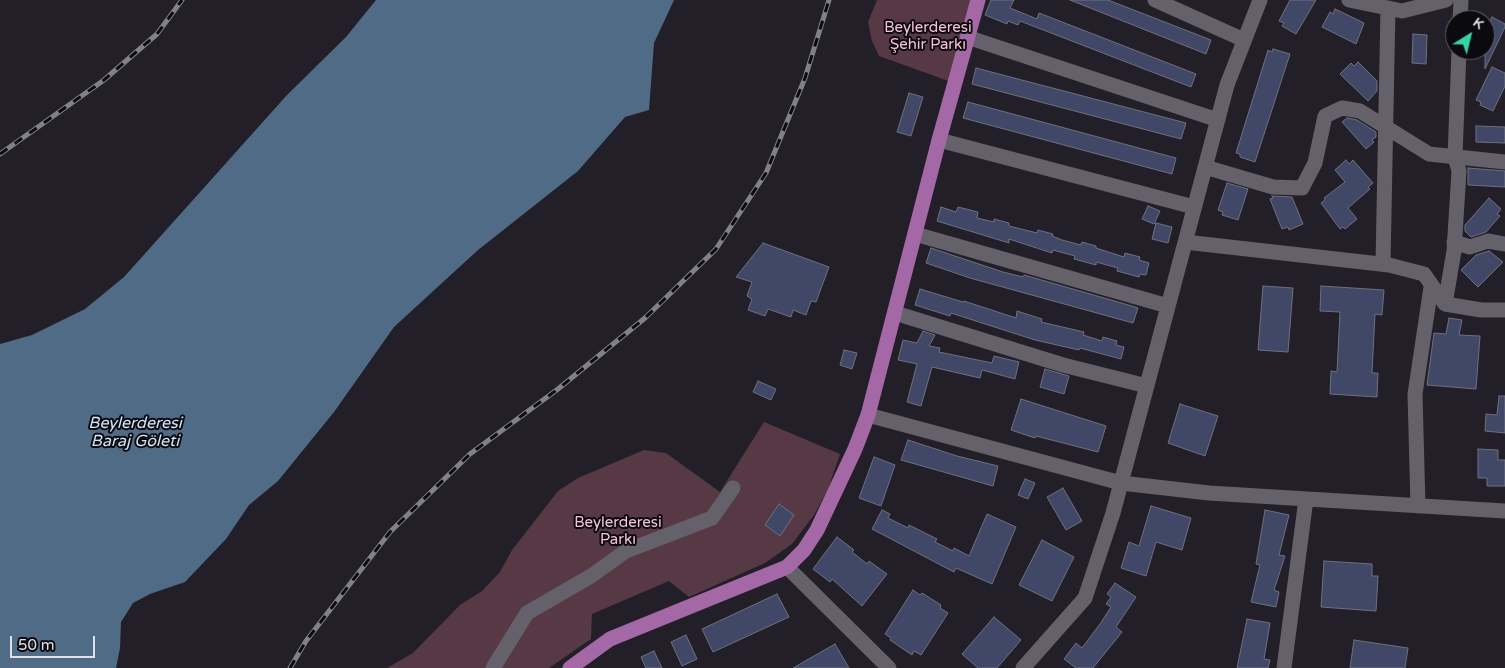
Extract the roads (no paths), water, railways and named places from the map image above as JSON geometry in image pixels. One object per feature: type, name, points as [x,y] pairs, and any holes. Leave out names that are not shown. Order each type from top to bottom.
[{"type":"main road","points":[[570,668],[610,640],[787,567],[804,550],[816,530],[855,449],[868,415],[939,140],[978,0]]},
{"type":"street","points":[[1155,0],[1244,40]]},
{"type":"street","points":[[1024,667],[1085,598],[1121,483],[1227,85],[1260,0]]},
{"type":"street","points":[[1348,0],[1402,11],[1446,0]]},
{"type":"street","points":[[1382,264],[1388,8]]},
{"type":"street","points":[[967,37],[1218,120]]},
{"type":"street","points":[[1445,304],[1454,242],[1459,172],[1455,157],[1459,60]]},
{"type":"street","points":[[1360,111],[1387,99]]},
{"type":"street","points":[[1205,167],[1273,187],[1302,188],[1315,163],[1325,116],[1342,108],[1360,111],[1429,154],[1505,162]]},
{"type":"street","points":[[939,140],[1194,207]]},
{"type":"street","points":[[915,234],[1168,306]]},
{"type":"street","points":[[1454,242],[1470,247],[1488,241],[1505,244]]},
{"type":"street","points":[[1185,242],[1382,264],[1424,274],[1431,287],[1445,304],[1481,310],[1505,310]]},
{"type":"street","points":[[1418,506],[1415,394],[1431,287]]},
{"type":"street","points":[[895,312],[1063,365],[1146,386]]},
{"type":"street","points":[[868,415],[1121,483],[1209,493],[1505,511]]},
{"type":"street","points":[[493,668],[527,613],[591,576],[626,551],[712,518],[733,488]]},
{"type":"street","points":[[1284,668],[1306,499]]},
{"type":"street","points":[[787,567],[889,668]]},
{"type":"water","name":"Beylerderesi Baraj Göleti","points":[[376,0],[674,0],[654,43],[649,110],[625,117],[578,171],[478,250],[394,327],[334,412],[278,481],[249,505],[226,539],[185,582],[150,594],[133,603],[121,622],[120,648],[116,668],[0,668],[0,344],[32,335],[85,309],[124,277],[287,95],[346,37]]},
{"type":"railway","points":[[0,154],[104,80],[157,34],[182,0]]},
{"type":"railway","points":[[290,668],[306,641],[390,532],[470,454],[558,389],[645,318],[716,249],[766,173],[805,78],[829,0]]},
{"type":"park label","name":"Beylerderesi Şehir Parkı","points":[[928,36]]},
{"type":"park label","name":"Beylerderesi Parkı","points":[[618,532]]}]
